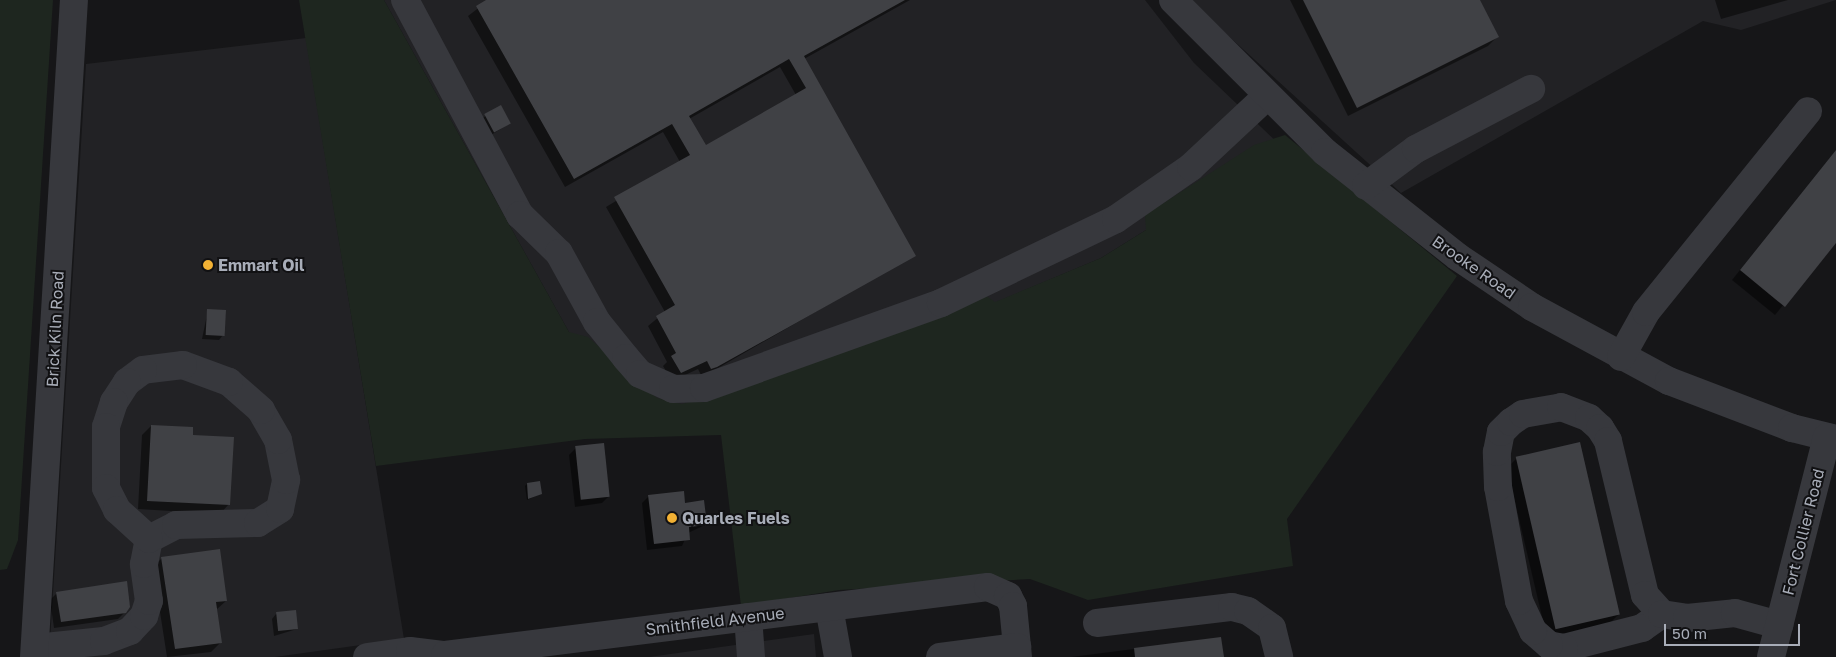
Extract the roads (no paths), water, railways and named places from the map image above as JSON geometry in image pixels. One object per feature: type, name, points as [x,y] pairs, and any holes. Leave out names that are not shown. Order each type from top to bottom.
[{"type":"street","name":"Brick Kiln Road","points":[[34,653],[74,0]]},
{"type":"street","points":[[405,0],[520,214],[559,253],[597,322],[626,358],[640,374],[672,388],[704,388],[941,303],[1116,218],[1191,166],[1267,96]]},
{"type":"street","name":"Brooke Road","points":[[1173,0],[1267,96],[1366,186],[1524,302],[1621,357],[1732,407],[1831,438]]},
{"type":"street","points":[[1366,186],[1416,149],[1531,89]]},
{"type":"street","points":[[1621,357],[1646,312],[1808,111]]},
{"type":"street","points":[[182,365],[229,382],[261,410],[281,456],[286,480],[280,509],[258,523],[176,525],[149,539],[117,510],[106,488],[106,426],[114,402],[127,382],[143,370],[182,365]]},
{"type":"street","points":[[1662,614],[1642,628],[1564,648],[1549,645],[1533,630],[1519,601],[1498,487],[1498,445],[1501,432],[1512,422],[1523,414],[1561,407],[1588,418],[1600,428],[1608,441],[1645,595],[1662,614],[1687,618],[1734,613],[1780,625]]},
{"type":"street","name":"Fort Collier Road","points":[[1771,657],[1831,438]]},
{"type":"street","points":[[34,653],[104,641],[130,631],[144,616],[149,601],[144,564],[149,539]]},
{"type":"street","name":"Smithfield Avenue","points":[[367,657],[410,651],[445,655],[618,645],[748,617],[988,587],[1004,593],[1013,606],[1018,652]]},
{"type":"street","points":[[829,607],[838,657]]},
{"type":"street","points":[[1097,623],[1232,607],[1248,611],[1272,628],[1280,657]]},
{"type":"street","points":[[748,617],[751,657]]},
{"type":"street","points":[[940,657],[1018,652]]},
{"type":"place","name":"Emmart Oil","points":[[208,265]]},
{"type":"place","name":"Quarles Fuels","points":[[672,518]]}]
